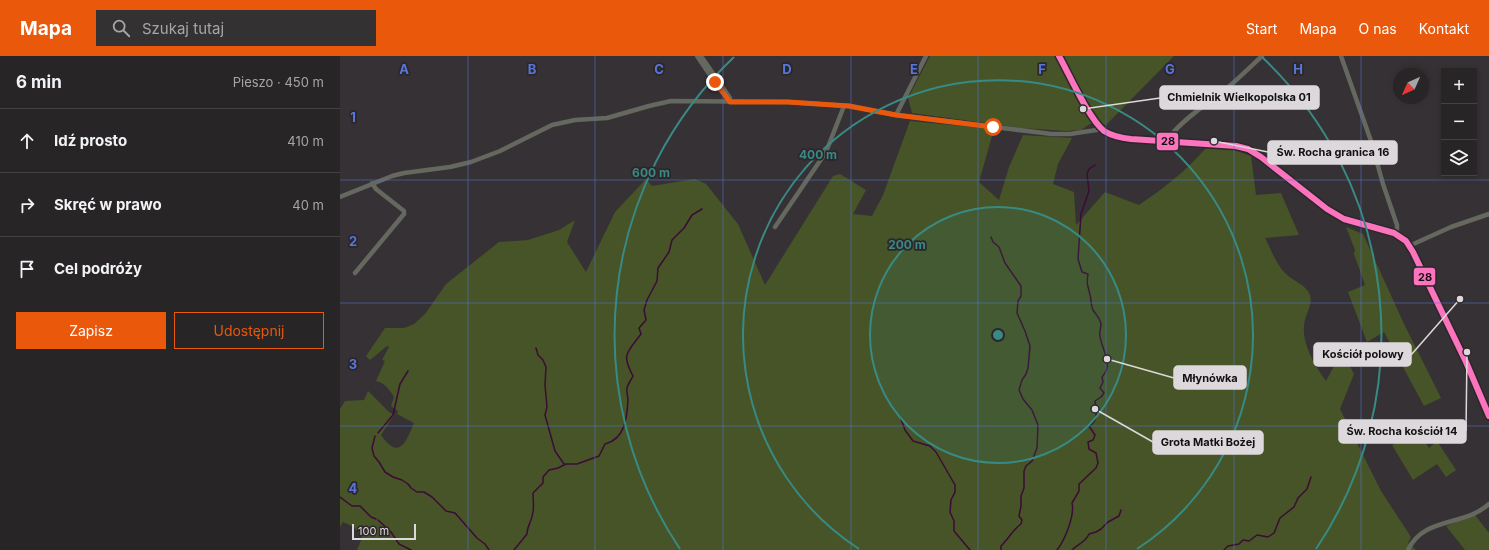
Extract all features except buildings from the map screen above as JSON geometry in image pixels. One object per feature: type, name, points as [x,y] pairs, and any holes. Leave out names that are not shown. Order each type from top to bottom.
[{"type":"street","points":[[697,56],[730,101]]},
{"type":"street","points":[[701,56],[730,98],[730,101]]},
{"type":"street","points":[[896,115],[926,56]]},
{"type":"street","points":[[1059,56],[1091,115],[1108,134],[1122,138],[1236,146],[1248,150],[1264,160],[1320,204],[1334,213],[1351,221],[1388,230],[1397,234],[1410,246],[1455,338],[1489,416]]},
{"type":"street","points":[[1167,142],[1169,136],[1236,80],[1262,56]]},
{"type":"street","points":[[1340,56],[1372,141],[1383,184],[1397,225],[1397,234]]},
{"type":"street","points":[[340,197],[404,173],[450,167],[471,162],[500,151],[542,129],[562,122],[607,118],[671,101],[788,102],[844,106],[896,115],[1052,134],[1070,134],[1103,130]]},
{"type":"street","points":[[775,226],[826,152],[844,106]]},
{"type":"street","points":[[355,273],[404,214],[404,210],[376,189],[372,184]]},
{"type":"street","points":[[1410,246],[1451,227],[1489,214]]},
{"type":"street","points":[[1408,550],[1414,538],[1423,532],[1476,513],[1489,504]]},
{"type":"green space","points":[[930,56],[1174,56],[1106,125],[1090,124],[1081,130],[1066,131],[1021,128],[912,113],[908,98]]},
{"type":"green space","points":[[910,121],[994,129],[979,182],[999,200],[1009,167],[1023,135],[1072,138],[1058,164],[1053,184],[1074,192],[1076,225],[1105,192],[1139,205],[1174,179],[1206,148],[1234,150],[1251,156],[1256,195],[1281,193],[1299,235],[1265,238],[1276,261],[1282,269],[1288,276],[1302,285],[1310,295],[1310,306],[1304,325],[1307,347],[1326,381],[1342,351],[1354,374],[1340,409],[1381,491],[1411,537],[1408,543],[1416,550],[357,550],[362,538],[354,527],[343,522],[340,527],[340,409],[345,401],[364,400],[368,391],[394,415],[381,435],[387,443],[397,448],[405,442],[414,423],[397,414],[398,411],[391,406],[394,397],[384,385],[376,381],[385,361],[382,360],[389,347],[387,346],[370,360],[366,356],[385,328],[404,328],[414,324],[425,314],[446,284],[499,242],[528,240],[559,230],[575,220],[567,242],[586,272],[615,212],[646,179],[652,186],[695,179],[706,184],[738,224],[765,285],[833,176],[840,174],[866,190],[853,214],[872,216],[883,195]]},
{"type":"green space","points":[[1346,227],[1363,234],[1405,326],[1441,398],[1424,406],[1384,332],[1367,342],[1348,292],[1365,285],[1354,254],[1355,250]]},
{"type":"green space","points":[[1418,430],[1429,448],[1437,441],[1456,470],[1446,477],[1437,464],[1413,480],[1392,445]]},
{"type":"green space","points":[[1475,515],[1489,533],[1489,550],[1465,550],[1446,526]]},
{"type":"waterway","points":[[1057,550],[1069,527],[1073,508],[1072,503],[1079,491],[1079,484],[1096,468],[1098,463],[1096,453],[1089,449],[1088,442],[1093,440],[1095,435],[1089,426],[1096,418],[1095,401],[1104,393],[1100,388],[1103,382],[1102,377],[1107,367],[1107,362],[1100,336],[1101,324],[1099,318],[1093,310],[1087,283],[1088,274],[1082,272],[1078,259],[1081,214],[1089,191],[1087,174],[1089,169],[1095,165]]},
{"type":"waterway","points":[[514,550],[527,534],[533,512],[533,493],[543,483],[543,477],[549,470],[566,464],[577,464],[599,456],[605,444],[617,438],[621,433],[627,414],[627,388],[633,376],[627,363],[627,354],[641,334],[639,328],[646,320],[644,310],[647,300],[657,281],[658,268],[669,252],[672,240],[684,228],[692,215],[702,209]]},
{"type":"waterway","points":[[991,237],[993,242],[999,247],[1005,263],[1021,286],[1021,296],[1018,301],[1017,313],[1030,346],[1028,368],[1019,390],[1023,399],[1032,410],[1038,425],[1037,448],[1032,461],[1026,466],[1024,471],[1024,488],[1021,496],[1019,516],[1022,520],[1021,524],[1001,546],[1001,550]]},
{"type":"waterway","points":[[536,348],[538,355],[543,360],[546,367],[545,385],[547,407],[545,415],[555,451],[564,464]]},
{"type":"waterway","points":[[378,433],[393,415],[400,384],[408,371]]},
{"type":"waterway","points":[[901,419],[905,430],[913,441],[930,446],[936,452],[955,485],[955,492],[951,500],[950,512],[954,521],[954,531],[970,550]]},
{"type":"waterway","points":[[375,436],[372,448],[374,456],[385,472],[402,480],[417,492],[424,492],[432,497],[446,511],[455,513],[489,550]]},
{"type":"waterway","points":[[1224,550],[1228,546],[1239,544],[1243,540],[1249,541],[1257,535],[1268,537],[1274,533],[1280,518],[1294,507],[1298,498],[1307,489],[1311,477]]},
{"type":"waterway","points":[[340,497],[352,506],[360,506],[371,517],[376,519]]},
{"type":"waterway","points":[[1072,550],[1084,541],[1089,534],[1096,532],[1108,522],[1119,516],[1121,510]]},
{"type":"waterway","points":[[378,520],[391,532],[399,544],[411,550]]},
{"type":"transit line","name":"28","points":[[1059,56],[1092,117],[1107,133],[1127,139],[1236,146],[1248,149],[1261,157],[1327,209],[1344,219],[1394,233],[1406,241],[1413,252],[1466,362],[1489,416]]},
{"type":"place","name":"Chmielnik Wielkopolska 01","points":[[1083,109]]},
{"type":"place","name":"Św. Rocha granica 16","points":[[1214,141]]},
{"type":"place","name":"Kościół polowy","points":[[1460,299]]},
{"type":"place","name":"Św. Rocha kościół 14","points":[[1467,352]]},
{"type":"place","name":"Młynówka","points":[[1107,359]]},
{"type":"place","name":"Grota Matki Bożej","points":[[1095,409]]},
{"type":"route","points":[[715,82],[730,102],[788,102],[849,106],[896,115],[993,127]]}]
